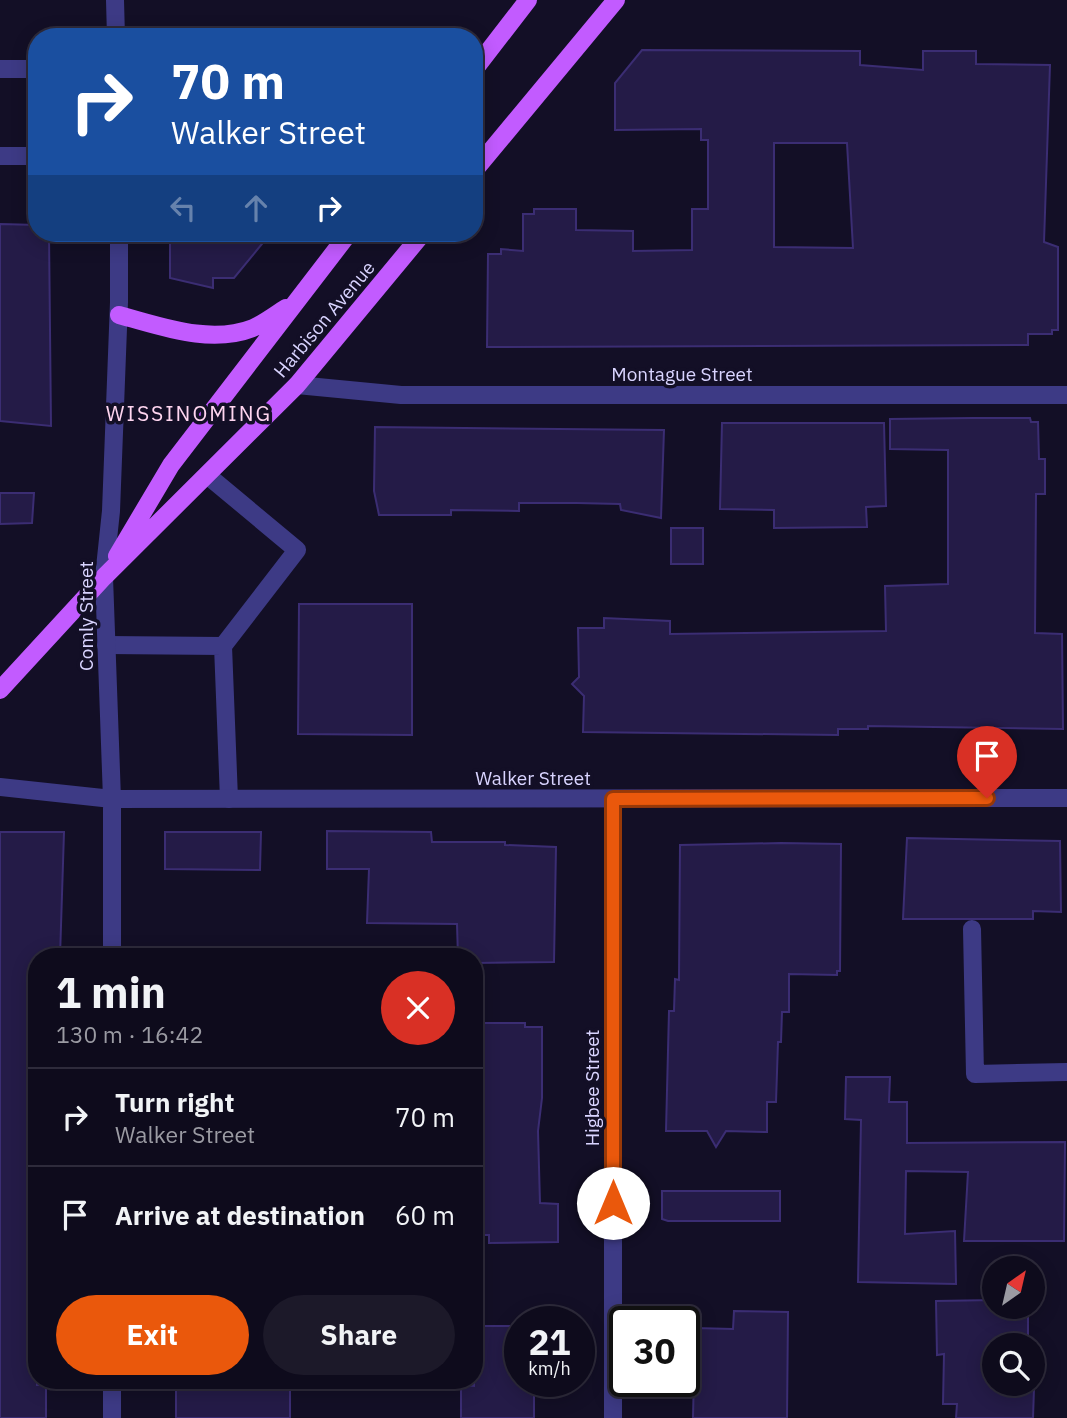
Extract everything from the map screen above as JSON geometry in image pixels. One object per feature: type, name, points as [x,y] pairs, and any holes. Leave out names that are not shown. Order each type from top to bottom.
[{"type":"main road","points":[[483,58],[528,0]]},
{"type":"main road","points":[[483,160],[616,0]]},
{"type":"main road","name":"Harbison Avenue","points":[[104,577],[171,465],[342,242]]},
{"type":"main road","name":"Harbison Avenue","points":[[0,690],[104,577],[297,385],[416,242]]},
{"type":"main road","points":[[119,315],[192,334],[223,334],[253,328],[295,303]]},
{"type":"street","points":[[115,0],[116,28]]},
{"type":"street","points":[[0,69],[28,69]]},
{"type":"street","points":[[0,156],[28,156]]},
{"type":"street","name":"Comly Street","points":[[112,948],[112,799],[104,577],[111,511],[119,315],[118,242]]},
{"type":"street","name":"Montague Street","points":[[297,385],[401,395],[1067,395]]},
{"type":"street","points":[[207,475],[297,550],[223,646],[229,799]]},
{"type":"street","points":[[106,645],[223,646]]},
{"type":"street","name":"Walker Street","points":[[0,787],[112,799],[1067,798]]},
{"type":"street","name":"Higbee Street","points":[[613,799],[613,1418]]},
{"type":"street","points":[[972,929],[975,1074],[1067,1072]]},
{"type":"street","points":[[112,1389],[112,1418]]},
{"type":"building","points":[[642,50],[860,51],[860,65],[923,70],[923,51],[976,51],[976,64],[1050,65],[1044,242],[1058,247],[1058,330],[1052,330],[1052,334],[1028,334],[1028,345],[487,347],[488,254],[501,254],[501,249],[523,251],[523,214],[534,214],[534,209],[576,209],[576,230],[633,231],[633,251],[692,250],[692,209],[708,209],[708,140],[701,140],[701,129],[615,130],[615,83]],"holes":[[[774,143],[847,143],[853,248],[774,247]]]},
{"type":"building","points":[[0,224],[28,225],[28,242],[49,242],[51,426],[0,421]]},
{"type":"building","points":[[170,242],[264,242],[234,278],[213,278],[213,288],[170,278]]},
{"type":"building","points":[[1030,418],[1031,422],[1038,422],[1039,459],[1045,459],[1045,494],[1036,494],[1035,633],[1062,634],[1063,729],[868,726],[868,729],[838,729],[838,735],[583,732],[584,696],[572,684],[579,677],[578,628],[604,628],[604,618],[670,621],[670,634],[886,631],[885,586],[948,584],[948,450],[890,449],[890,419]]},
{"type":"building","points":[[722,423],[884,423],[886,506],[866,507],[867,527],[774,528],[774,510],[720,509]]},
{"type":"building","points":[[375,427],[664,430],[661,518],[621,510],[620,504],[577,503],[519,503],[519,511],[451,510],[451,515],[379,515],[374,491]]},
{"type":"building","points":[[0,493],[34,493],[32,523],[0,524]]},
{"type":"building","points":[[671,528],[703,528],[703,564],[671,564]]},
{"type":"building","points":[[299,604],[412,604],[412,735],[298,734]]},
{"type":"building","points":[[327,831],[431,832],[432,842],[505,842],[505,845],[556,847],[554,962],[483,963],[483,948],[458,948],[457,924],[367,923],[369,869],[327,869]]},
{"type":"building","points":[[0,832],[64,832],[60,948],[28,948],[28,1389],[46,1389],[46,1418],[0,1418]]},
{"type":"building","points":[[165,832],[261,832],[260,870],[165,869]]},
{"type":"building","points":[[907,838],[1060,841],[1061,912],[1033,911],[1033,919],[903,919]]},
{"type":"building","points":[[841,844],[840,971],[837,971],[837,975],[789,974],[789,1012],[782,1012],[776,1102],[767,1102],[767,1132],[726,1131],[716,1147],[707,1131],[666,1131],[669,1011],[674,1011],[675,979],[679,980],[680,845]]},
{"type":"building","points":[[483,1023],[525,1023],[525,1027],[542,1027],[542,1098],[538,1131],[540,1203],[558,1204],[558,1242],[489,1243],[489,1235],[483,1235]]},
{"type":"building","points":[[846,1077],[890,1077],[889,1102],[907,1102],[907,1143],[1065,1142],[1064,1241],[964,1241],[968,1172],[906,1171],[905,1234],[955,1231],[956,1284],[858,1282],[861,1120],[845,1119]]},
{"type":"building","points":[[662,1191],[780,1191],[780,1221],[668,1221],[662,1219]]},
{"type":"building","points":[[982,1300],[982,1320],[1028,1320],[1028,1333],[982,1333],[982,1396],[1034,1396],[1033,1418],[956,1418],[957,1404],[943,1404],[944,1354],[937,1355],[936,1301]]},
{"type":"building","points":[[734,1311],[788,1312],[787,1418],[693,1418],[693,1397],[700,1397],[700,1328],[733,1329]]},
{"type":"building","points":[[483,1326],[504,1326],[504,1397],[534,1397],[534,1418],[461,1418],[461,1389],[483,1389]]},
{"type":"building","points":[[176,1389],[290,1389],[290,1418],[176,1418]]},
{"type":"district","name":"WISSINOMING","points":[[189,414]]},
{"type":"route","points":[[613,1203],[613,799],[987,798]]}]
